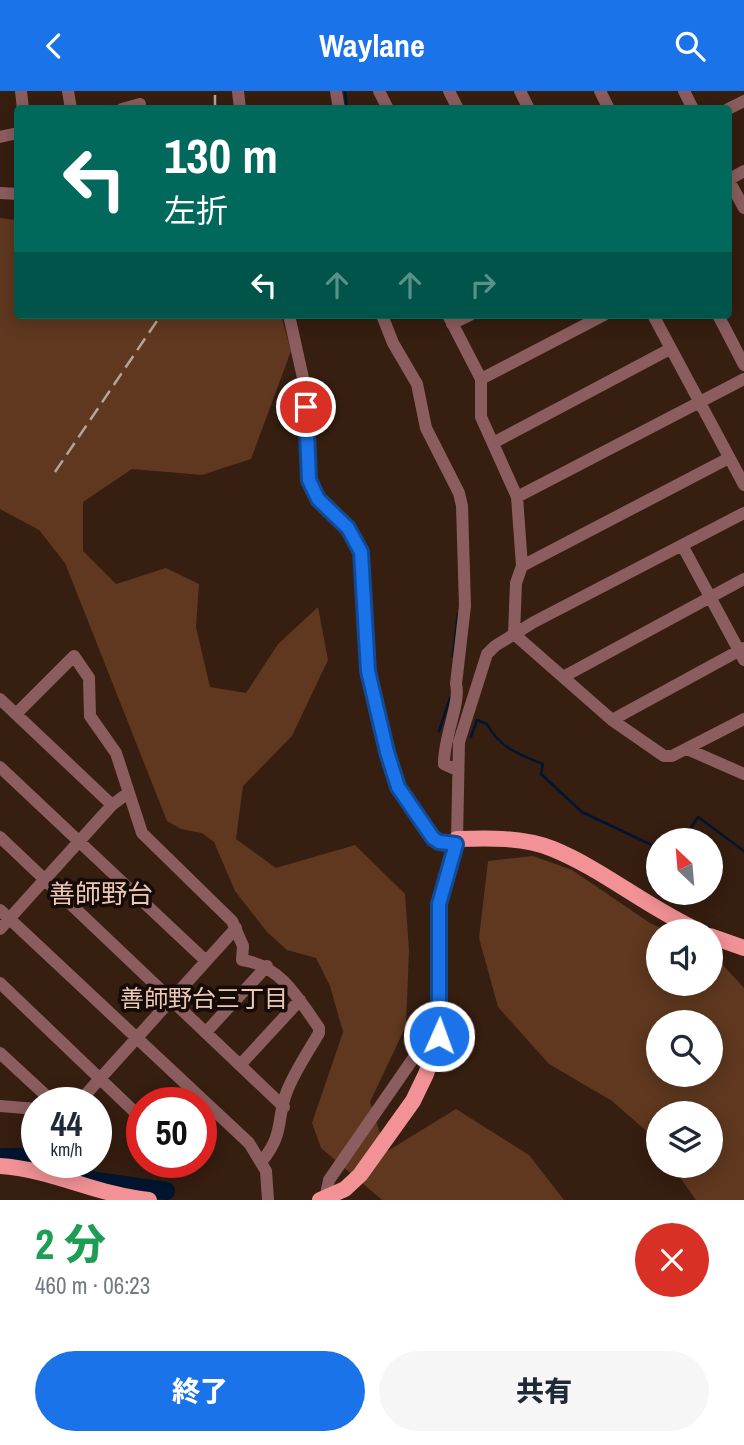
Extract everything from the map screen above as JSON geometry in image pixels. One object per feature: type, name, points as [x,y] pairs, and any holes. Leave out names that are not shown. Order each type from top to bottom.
[{"type":"main road","points":[[322,1199],[345,1189],[356,1178],[413,1101],[439,1036],[439,904],[456,841],[516,840],[552,848],[673,919]]},
{"type":"main road","points":[[723,941],[744,949]]},
{"type":"main road","points":[[0,1166],[40,1172],[121,1197],[149,1200]]},
{"type":"street","points":[[732,186],[744,208]]},
{"type":"street","points":[[290,319],[305,387],[309,480],[318,499],[348,528],[361,552],[368,671],[387,752],[398,787],[419,819],[439,842],[456,841],[460,823],[457,770],[462,728],[482,667],[495,646],[744,513]]},
{"type":"street","points":[[384,319],[393,343],[417,384],[426,428],[459,493],[462,506],[466,606],[456,684],[458,694],[443,747],[444,764],[457,770]]},
{"type":"street","points":[[481,379],[596,319]]},
{"type":"street","points":[[655,319],[744,485]]},
{"type":"street","points":[[720,319],[744,365]]},
{"type":"street","points":[[450,320],[481,379],[481,417],[517,497],[522,566],[516,583],[514,634]]},
{"type":"street","points":[[493,443],[670,349]]},
{"type":"street","points":[[517,497],[744,379]]},
{"type":"street","points":[[522,566],[729,457]]},
{"type":"street","points":[[612,720],[742,653],[682,545]]},
{"type":"street","points":[[563,677],[744,579]]},
{"type":"street","points":[[514,634],[612,720],[664,756],[672,756],[744,719]]},
{"type":"street","points":[[16,714],[74,656],[89,678],[90,716],[116,753],[128,793],[148,842],[227,915],[243,946],[242,960],[267,966],[282,978],[319,1028],[319,1033],[286,1092],[281,1129],[262,1161]]},
{"type":"street","points":[[0,699],[112,805]]},
{"type":"street","points":[[687,749],[744,774]]},
{"type":"street","points":[[0,767],[206,961]]},
{"type":"street","points":[[128,793],[112,805],[46,880],[3,919],[137,1037],[187,1087]]},
{"type":"street","points":[[0,837],[284,1107]]},
{"type":"street","points":[[92,1087],[236,929]]},
{"type":"street","points":[[206,1031],[267,966]]},
{"type":"street","points":[[0,983],[126,1103]]},
{"type":"street","points":[[241,1064],[300,1000]]},
{"type":"street","points":[[322,1199],[328,1180],[417,1053],[439,1036]]},
{"type":"street","points":[[0,1053],[37,1087]]},
{"type":"street","points":[[0,1105],[21,1107]]},
{"type":"street","points":[[217,1114],[249,1143],[262,1161],[268,1200]]},
{"type":"shaded area","points":[[0,218],[14,220],[14,319],[282,319],[291,351],[251,459],[202,475],[132,469],[83,502],[83,551],[116,584],[166,568],[199,584],[196,627],[210,687],[246,693],[278,644],[318,607],[328,660],[292,736],[243,786],[236,839],[276,868],[355,845],[405,894],[409,950],[406,1026],[370,1102],[386,1152],[456,1109],[529,1155],[564,1200],[382,1200],[321,1148],[312,1123],[343,1032],[330,986],[316,958],[287,950],[267,932],[235,891],[214,842],[202,833],[181,829],[167,821],[65,563],[39,530],[0,509]]},
{"type":"shaded area","points":[[533,856],[572,870],[646,920],[646,996],[723,996],[723,965],[744,988],[744,1200],[696,1200],[680,1178],[723,1178],[723,1101],[646,1101],[646,1131],[612,1101],[549,1064],[498,1007],[479,938],[488,861]]},
{"type":"waterway","points":[[345,91],[347,105]]},
{"type":"waterway","points":[[453,656],[458,614]]},
{"type":"waterway","points":[[439,731],[450,698]]},
{"type":"waterway","points":[[471,737],[477,720],[487,724],[504,745],[543,764],[541,774],[582,812],[646,842]]},
{"type":"waterway","points":[[691,828],[698,817],[713,828]]},
{"type":"waterway","points":[[723,835],[744,851]]},
{"type":"waterway","points":[[0,1157],[21,1157]]},
{"type":"waterway","points":[[84,1178],[166,1191]]},
{"type":"railway","points":[[215,91],[215,105]]},
{"type":"railway","points":[[55,472],[158,319]]},
{"type":"district","name":"善師野台","points":[[101,894]]},
{"type":"district","name":"善師野台三丁目","points":[[204,999]]},
{"type":"route","points":[[306,407],[309,480],[318,499],[348,528],[361,552],[368,671],[398,787],[433,838],[439,842],[456,844],[439,904],[439,1036]]}]
